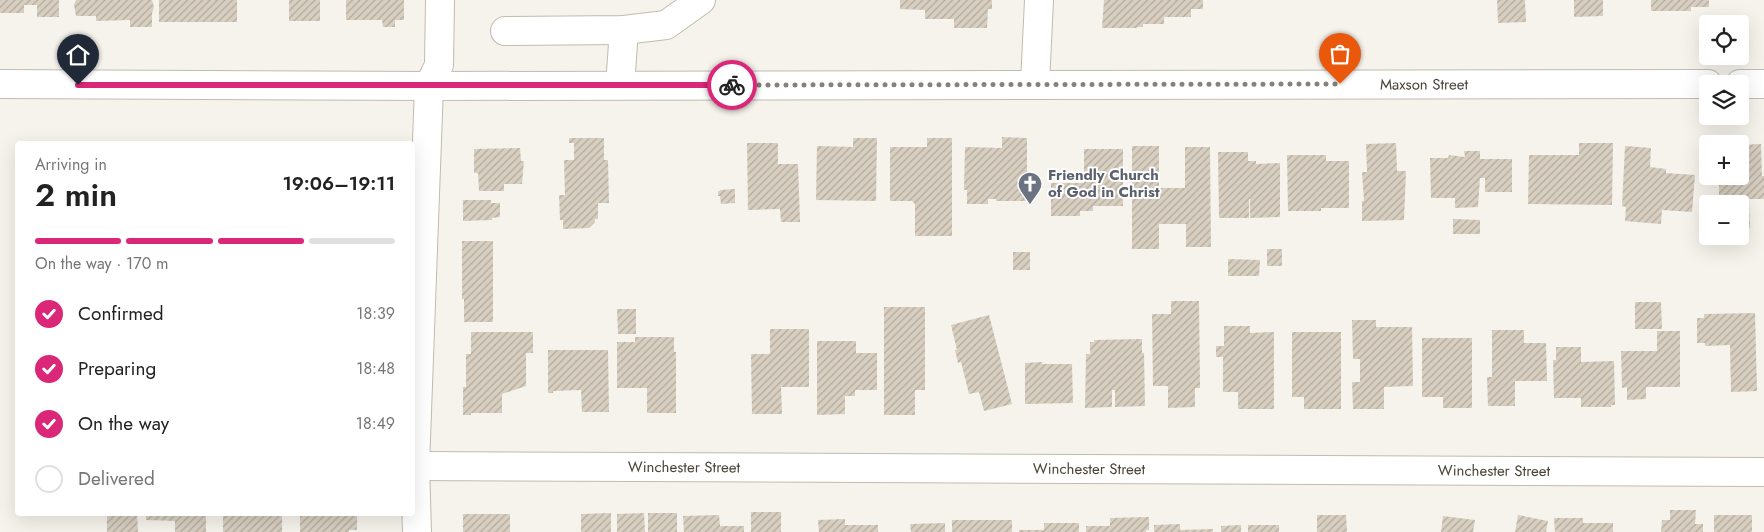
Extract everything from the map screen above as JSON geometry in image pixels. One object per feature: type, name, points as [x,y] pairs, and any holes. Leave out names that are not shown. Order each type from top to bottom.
[{"type":"street","points":[[415,403],[416,340],[429,86],[439,65],[440,0]]},
{"type":"street","points":[[505,31],[624,30],[666,25],[701,0]]},
{"type":"street","points":[[1036,84],[1039,0]]},
{"type":"street","points":[[620,85],[624,30]]},
{"type":"street","name":"Maxson Street","points":[[0,84],[429,86],[1699,84]]},
{"type":"street","points":[[1749,84],[1764,84]]},
{"type":"street","name":"Winchester Street","points":[[415,466],[1764,472]]},
{"type":"street","points":[[415,488],[417,532]]},
{"type":"building","points":[[0,0],[59,0],[59,17],[37,17],[37,5],[24,5],[24,13],[0,13]]},
{"type":"building","points":[[76,0],[152,0],[154,7],[152,27],[130,27],[130,20],[96,21],[96,16],[76,16],[74,5]]},
{"type":"building","points":[[159,0],[237,0],[237,22],[159,22]]},
{"type":"building","points":[[289,0],[320,0],[320,21],[289,21]]},
{"type":"building","points":[[346,0],[404,0],[404,20],[395,20],[395,27],[383,27],[382,20],[346,20]]},
{"type":"building","points":[[900,0],[992,0],[992,9],[988,9],[987,28],[954,28],[954,19],[925,19],[925,10],[900,9]]},
{"type":"building","points":[[1104,0],[1203,0],[1203,9],[1191,9],[1191,17],[1164,17],[1164,24],[1143,24],[1143,27],[1137,28],[1102,28]]},
{"type":"building","points":[[1497,0],[1525,0],[1526,22],[1498,23]]},
{"type":"building","points":[[1574,0],[1603,0],[1603,16],[1574,17]]},
{"type":"building","points":[[1651,0],[1709,0],[1709,7],[1691,7],[1691,11],[1651,11]]},
{"type":"building","points":[[1002,137],[1027,138],[1027,201],[996,201],[996,199],[988,199],[988,204],[967,204],[967,190],[964,190],[965,147],[1002,148]]},
{"type":"building","points":[[569,138],[604,138],[604,160],[608,160],[609,203],[598,203],[598,219],[595,219],[595,222],[589,228],[563,229],[563,220],[560,220],[559,195],[565,195],[564,160],[574,160],[574,143],[569,143]]},
{"type":"building","points":[[853,138],[877,138],[876,201],[816,200],[817,146],[853,147]]},
{"type":"building","points":[[927,138],[952,138],[952,236],[915,236],[915,204],[912,201],[890,201],[890,147],[927,147]]},
{"type":"building","points":[[747,143],[778,143],[778,164],[798,164],[800,222],[781,222],[780,209],[748,210]]},
{"type":"building","points":[[1396,143],[1397,171],[1406,171],[1404,220],[1362,221],[1362,201],[1364,201],[1362,172],[1367,172],[1366,144]]},
{"type":"building","points":[[1579,143],[1613,143],[1612,205],[1528,204],[1529,155],[1579,155]]},
{"type":"building","points":[[1761,144],[1764,199],[1749,199],[1749,195],[1719,195],[1719,185],[1749,185],[1749,145]]},
{"type":"building","points":[[1132,146],[1159,146],[1159,188],[1185,188],[1185,147],[1210,147],[1211,247],[1186,247],[1186,224],[1159,224],[1159,249],[1132,249]]},
{"type":"building","points":[[1625,146],[1651,148],[1650,167],[1666,169],[1666,173],[1695,175],[1692,212],[1662,210],[1661,224],[1625,221],[1626,207],[1622,206]]},
{"type":"building","points":[[520,148],[521,161],[524,161],[522,184],[504,184],[504,191],[479,191],[478,173],[474,173],[474,149]]},
{"type":"building","points":[[1084,149],[1123,149],[1123,206],[1093,206],[1093,211],[1080,211],[1080,216],[1051,216],[1051,183],[1084,183]]},
{"type":"building","points":[[1464,151],[1480,151],[1480,159],[1512,159],[1512,192],[1485,192],[1485,178],[1480,178],[1478,207],[1455,208],[1455,198],[1431,198],[1430,158],[1448,158],[1449,155],[1465,157]]},
{"type":"building","points":[[1218,152],[1248,152],[1248,161],[1256,161],[1256,164],[1280,163],[1280,217],[1250,218],[1249,199],[1249,218],[1219,218]]},
{"type":"building","points":[[1287,155],[1326,155],[1326,161],[1349,161],[1349,208],[1321,208],[1321,211],[1288,211]]},
{"type":"building","points":[[735,189],[735,203],[721,204],[718,191]]},
{"type":"building","points":[[463,200],[491,200],[491,203],[500,203],[500,217],[492,218],[492,220],[463,221]]},
{"type":"building","points":[[1453,219],[1480,220],[1480,234],[1453,234]]},
{"type":"building","points":[[462,241],[493,241],[493,322],[464,322]]},
{"type":"building","points":[[1267,249],[1282,249],[1282,266],[1267,266]]},
{"type":"building","points":[[1013,252],[1030,252],[1030,270],[1013,270]]},
{"type":"building","points":[[1228,259],[1260,260],[1259,276],[1228,276]]},
{"type":"building","points":[[1171,301],[1199,301],[1200,388],[1195,388],[1195,407],[1168,408],[1168,386],[1153,386],[1152,314],[1171,314]]},
{"type":"building","points":[[1635,302],[1661,302],[1662,329],[1635,329]]},
{"type":"building","points":[[884,307],[925,307],[925,390],[915,390],[915,415],[884,415]]},
{"type":"building","points":[[617,309],[636,309],[636,334],[618,334]]},
{"type":"building","points":[[1755,313],[1757,391],[1731,392],[1730,345],[1705,346],[1705,343],[1697,343],[1697,318],[1704,318],[1704,314]]},
{"type":"building","points":[[989,315],[1012,404],[984,411],[979,392],[969,394],[961,362],[958,363],[951,325]]},
{"type":"building","points":[[1352,320],[1376,320],[1376,327],[1412,327],[1413,386],[1384,387],[1384,409],[1353,409],[1352,382],[1360,382],[1360,359],[1353,359]]},
{"type":"building","points":[[1224,326],[1250,326],[1250,333],[1274,332],[1274,409],[1238,409],[1238,392],[1223,392],[1223,357],[1216,357],[1216,346],[1224,346]]},
{"type":"building","points":[[770,329],[809,329],[809,387],[781,387],[782,414],[752,414],[751,354],[770,354]]},
{"type":"building","points":[[1492,330],[1524,330],[1524,343],[1546,343],[1547,381],[1515,381],[1515,406],[1488,406],[1487,377],[1492,377]]},
{"type":"building","points":[[1657,331],[1680,331],[1680,387],[1646,387],[1646,399],[1627,400],[1627,387],[1622,388],[1621,351],[1657,351]]},
{"type":"building","points":[[471,332],[533,332],[533,353],[526,353],[526,386],[502,394],[502,413],[471,413],[471,415],[463,415],[463,387],[466,387],[466,354],[471,354]]},
{"type":"building","points":[[1292,332],[1341,332],[1341,409],[1304,409],[1304,397],[1292,397]]},
{"type":"building","points":[[635,337],[674,337],[674,352],[676,352],[676,413],[647,413],[647,388],[617,388],[617,342],[635,342]]},
{"type":"building","points":[[1422,338],[1472,338],[1472,408],[1443,408],[1443,397],[1422,397]]},
{"type":"building","points":[[1142,339],[1145,406],[1115,407],[1115,390],[1112,390],[1112,407],[1085,408],[1086,354],[1090,354],[1090,342],[1094,342],[1094,340]]},
{"type":"building","points":[[817,341],[856,341],[856,353],[877,353],[877,390],[855,390],[855,396],[845,396],[845,414],[817,415]]},
{"type":"building","points":[[1556,347],[1581,347],[1581,362],[1614,361],[1615,405],[1611,405],[1611,407],[1581,407],[1581,398],[1554,398],[1553,360],[1556,360]]},
{"type":"building","points":[[548,350],[608,350],[609,412],[582,412],[581,390],[553,391],[553,393],[548,393]]},
{"type":"building","points":[[1042,362],[1042,364],[1072,364],[1073,403],[1025,404],[1025,363]]},
{"type":"building","points":[[1670,510],[1696,510],[1695,524],[1703,524],[1703,532],[1661,532],[1662,520],[1670,520]]},
{"type":"building","points":[[751,512],[781,512],[781,532],[751,532]]},
{"type":"building","points":[[611,513],[611,532],[581,532],[581,514]]},
{"type":"building","points":[[644,513],[645,532],[617,532],[617,514]]},
{"type":"building","points":[[648,513],[677,513],[677,532],[648,532]]},
{"type":"building","points":[[463,514],[510,514],[510,532],[463,532]]},
{"type":"building","points":[[719,515],[720,526],[744,526],[744,532],[684,532],[683,516]]},
{"type":"building","points":[[1317,515],[1346,515],[1347,532],[1317,532]]},
{"type":"building","points":[[1518,515],[1548,521],[1546,532],[1515,532]]},
{"type":"building","points":[[1714,515],[1752,515],[1752,532],[1714,532]]},
{"type":"building","points":[[107,516],[137,516],[138,532],[107,532]]},
{"type":"building","points":[[146,516],[206,516],[206,532],[175,532],[175,521],[146,520]]},
{"type":"building","points":[[223,516],[282,516],[282,532],[223,532]]},
{"type":"building","points":[[300,516],[357,516],[357,530],[349,530],[349,532],[300,532]]},
{"type":"building","points":[[1443,516],[1475,520],[1473,532],[1441,532]]},
{"type":"building","points":[[1149,517],[1149,530],[1146,530],[1146,532],[1086,532],[1086,526],[1110,526],[1110,518]]},
{"type":"building","points":[[1554,518],[1583,518],[1583,523],[1613,523],[1613,532],[1555,532]]},
{"type":"building","points":[[845,519],[845,525],[878,525],[878,532],[819,532],[818,520]]},
{"type":"building","points":[[952,520],[1012,520],[1012,532],[952,532]]},
{"type":"building","points":[[945,523],[945,532],[911,532],[910,524]]},
{"type":"building","points":[[1044,523],[1079,523],[1079,532],[1019,532],[1019,530],[1044,530]]},
{"type":"building","points":[[1180,524],[1180,530],[1213,529],[1213,532],[1154,532],[1154,525]]},
{"type":"building","points":[[1241,525],[1241,532],[1221,532],[1221,526]]},
{"type":"building","points":[[1248,525],[1279,525],[1279,532],[1248,532]]},
{"type":"way so far","points":[[732,85],[1340,84]]},
{"type":"place","name":"Friendly Church of God in Christ","points":[[1030,205]]},
{"type":"route","points":[[78,85],[732,85]]}]
